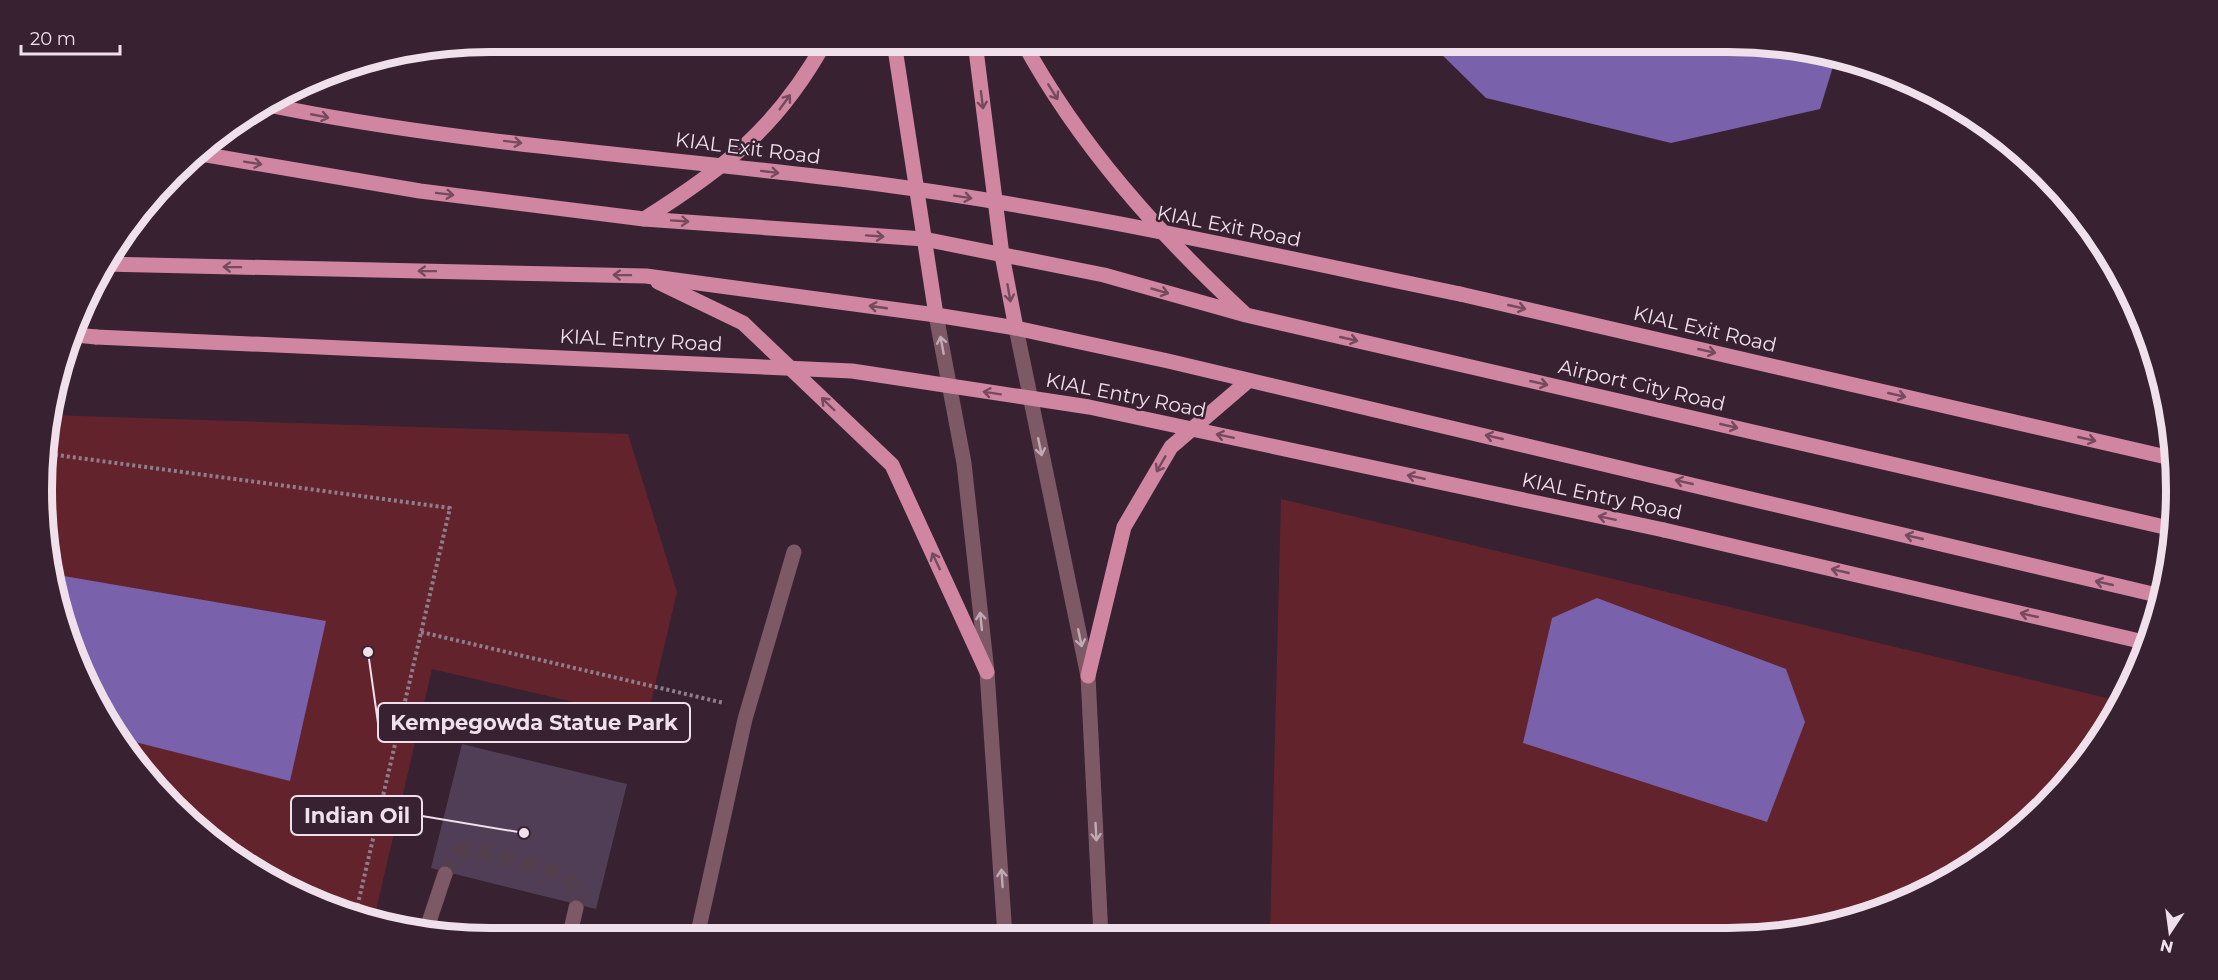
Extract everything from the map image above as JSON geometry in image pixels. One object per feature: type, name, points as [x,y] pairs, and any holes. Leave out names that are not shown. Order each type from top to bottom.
[{"type":"main road","points":[[644,219],[718,170],[753,141],[781,108],[818,52]]},
{"type":"main road","points":[[895,52],[936,315]]},
{"type":"main road","points":[[976,52],[1002,255],[1016,328]]},
{"type":"main road","points":[[1029,52],[1078,130],[1147,216],[1195,267],[1246,315]]},
{"type":"main road","name":"KIAL Exit Road","points":[[278,107],[350,122],[880,184],[993,202],[1460,294],[2165,457]]},
{"type":"main road","points":[[209,155],[420,190],[644,219],[924,239],[1002,255]]},
{"type":"main road","name":"Airport City Road","points":[[1002,255],[1104,275],[1246,315],[2164,527]]},
{"type":"main road","name":"KIAL Entry Road","points":[[115,264],[646,276],[936,315],[1016,328],[1396,414],[2153,594]]},
{"type":"main road","points":[[646,276],[743,323],[892,465],[987,672]]},
{"type":"main road","name":"KIAL Entry Road","points":[[81,336],[852,371],[1089,407],[1664,530],[2138,641]]},
{"type":"main road","points":[[1088,676],[1124,527],[1171,447],[1248,381]]},
{"type":"street","points":[[936,315],[964,463],[987,672],[1004,928]]},
{"type":"street","points":[[1016,328],[1088,676],[1101,928]]},
{"type":"street","points":[[699,928],[748,708],[794,552]]},
{"type":"street","points":[[429,923],[445,874]]},
{"type":"street","points":[[571,928],[576,908]]},
{"type":"path","points":[[54,455],[450,508],[357,907]]},
{"type":"path","points":[[421,632],[748,708]]},
{"type":"shaded area","points":[[1439,52],[1728,52],[1785,56],[1833,65],[1820,109],[1671,143],[1486,98]]},
{"type":"shaded area","points":[[59,415],[628,434],[677,592],[647,719],[432,669],[376,913],[296,882],[247,854],[202,819],[161,778],[143,756],[111,709],[86,657],[67,603],[56,547],[52,490]]},
{"type":"shaded area","points":[[1281,499],[2112,699],[2092,733],[2057,778],[2016,819],[1994,837],[1947,869],[1922,882],[1841,913],[1785,924],[1728,928],[1270,928]]},
{"type":"shaded area","points":[[61,576],[326,621],[290,781],[132,741],[111,709],[86,657],[67,603]]},
{"type":"shaded area","points":[[1597,598],[1786,669],[1805,722],[1767,822],[1523,743],[1552,618]]},
{"type":"building","points":[[462,744],[627,784],[596,909],[431,868]]},
{"type":"tunnel","points":[[445,874],[457,852],[471,849],[563,874],[575,889],[576,908]]},
{"type":"place","name":"Kempegowda Statue Park","points":[[368,652]]},
{"type":"place","name":"Indian Oil","points":[[524,833]]}]
